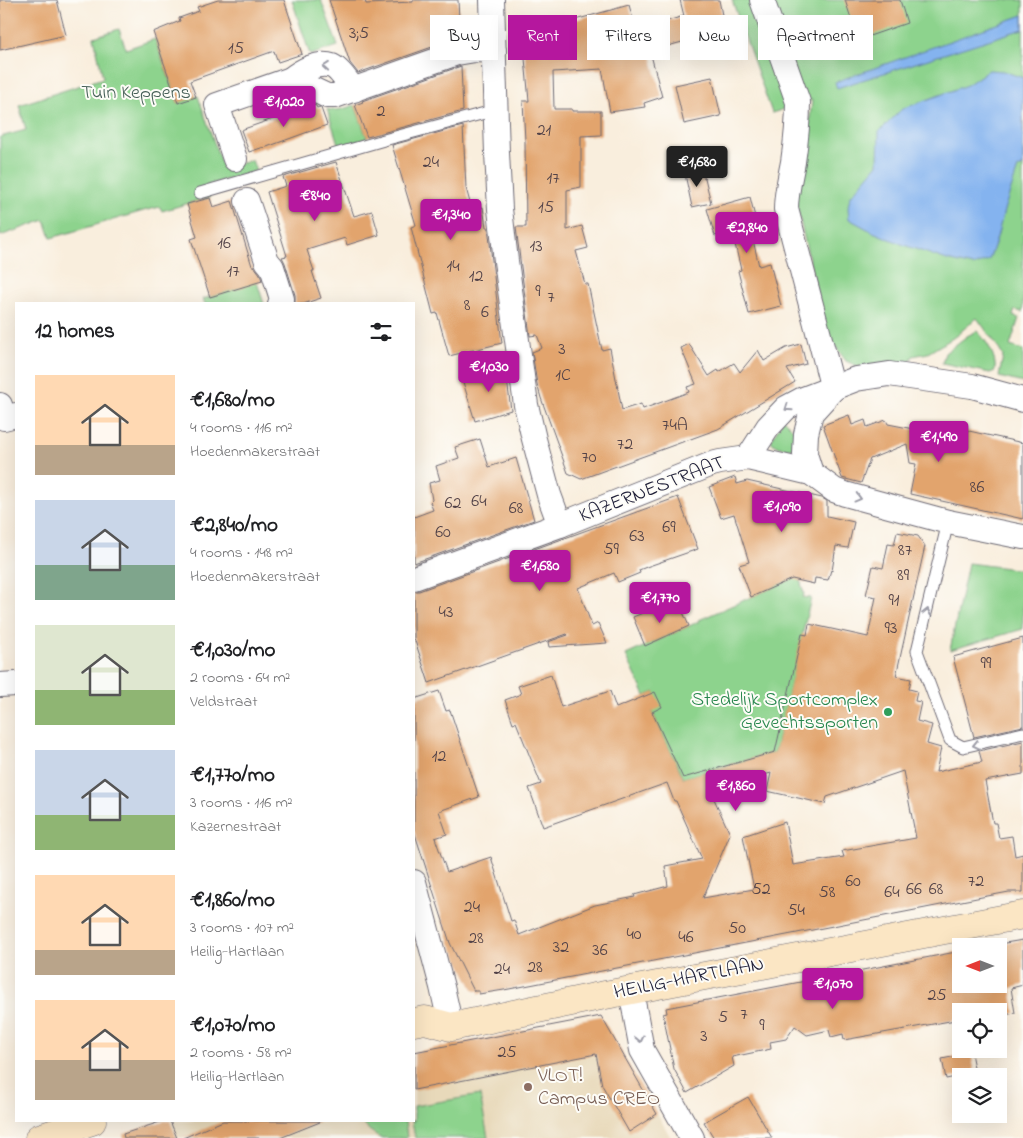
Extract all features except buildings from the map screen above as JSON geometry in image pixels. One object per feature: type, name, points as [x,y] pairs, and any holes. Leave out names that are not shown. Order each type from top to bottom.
[{"type":"street","points":[[492,0],[493,15]]},
{"type":"street","points":[[762,0],[798,102],[798,118],[793,161],[786,195],[786,209],[833,389]]},
{"type":"street","points":[[235,158],[217,105],[291,79],[327,96],[335,96],[438,60]]},
{"type":"street","points":[[494,60],[501,218],[526,405],[546,485],[560,526]]},
{"type":"street","points":[[247,201],[267,261],[272,267],[282,299],[281,302]]},
{"type":"street","points":[[748,458],[768,428],[786,408],[801,400],[856,379],[889,374],[972,386],[1023,400]]},
{"type":"street","points":[[811,473],[805,454],[806,434],[811,413],[833,389]]},
{"type":"street","points":[[0,405],[4,418],[15,415]]},
{"type":"street","name":"KAZERNESTRAAT","points":[[415,578],[560,526],[712,464],[748,458],[811,473],[834,490],[845,494],[948,522],[1023,537]]},
{"type":"street","points":[[0,685],[15,684]]},
{"type":"street","points":[[415,886],[451,1027]]},
{"type":"street","name":"HEILIG-HARTLAAN","points":[[415,1022],[424,1020],[451,1027],[600,996],[1023,915]]},
{"type":"street","points":[[630,991],[642,1050],[692,1138]]},
{"type":"street","points":[[39,1138],[89,1122]]},
{"type":"lane","points":[[200,193],[496,110]]},
{"type":"lane","points":[[948,522],[918,652],[919,657],[950,740],[963,747],[1023,734]]},
{"type":"shaded area","name":"VLOT! Campus CREO","points":[[601,1016],[671,1138],[177,1138],[171,1122],[415,1122],[415,1052]]},
{"type":"green space","points":[[292,0],[321,0],[338,46],[310,55]]},
{"type":"green space","points":[[732,0],[1023,0],[1023,306],[1022,312],[1015,310],[1013,316],[1019,318],[1010,346],[1023,350],[1023,383],[999,377],[1003,356],[977,318],[953,338],[928,353],[913,356],[908,364],[894,361],[859,367],[846,361],[832,342],[825,328],[795,198],[807,145],[812,100],[772,113],[748,45],[748,15],[737,15]]},
{"type":"green space","name":"Tuin Keppens","points":[[119,29],[126,49],[155,39],[178,103],[198,96],[223,168],[252,160],[256,171],[208,185],[210,197],[162,211],[160,207],[147,210],[51,238],[45,220],[0,236],[0,137],[26,130],[19,105],[103,78],[94,37]]},
{"type":"green space","points":[[355,105],[367,138],[339,147],[327,109],[338,110]]},
{"type":"green space","points":[[257,282],[263,302],[204,302],[203,299]]},
{"type":"green space","points":[[977,331],[991,350],[995,371],[990,373],[942,363],[945,353],[967,336]]},
{"type":"green space","points":[[783,419],[800,436],[795,447],[782,448],[771,441]]},
{"type":"green space","points":[[968,563],[1023,570],[1023,629],[950,650]]},
{"type":"green space","points":[[799,576],[804,594],[803,597],[811,598],[775,752],[683,778],[652,712],[655,692],[645,696],[626,655],[699,620]]},
{"type":"green space","points":[[480,1095],[488,1138],[415,1138],[412,1122],[415,1122],[415,1106]]},
{"type":"green space","points":[[364,1122],[405,1122],[407,1138],[381,1138],[364,1125]]},
{"type":"water","points":[[1023,15],[1023,29],[837,88],[835,82]]},
{"type":"water","points":[[989,70],[1003,71],[1023,78],[1023,166],[1018,168],[989,260],[973,266],[947,260],[904,245],[849,219],[848,207],[850,197],[878,164],[879,132],[902,109],[967,85]]},
{"type":"place","name":"Stedelijk Sportcomplex Gevechtssporten","points":[[888,712]]},
{"type":"place","name":"VLOT! Campus CREO","points":[[528,1087]]}]
